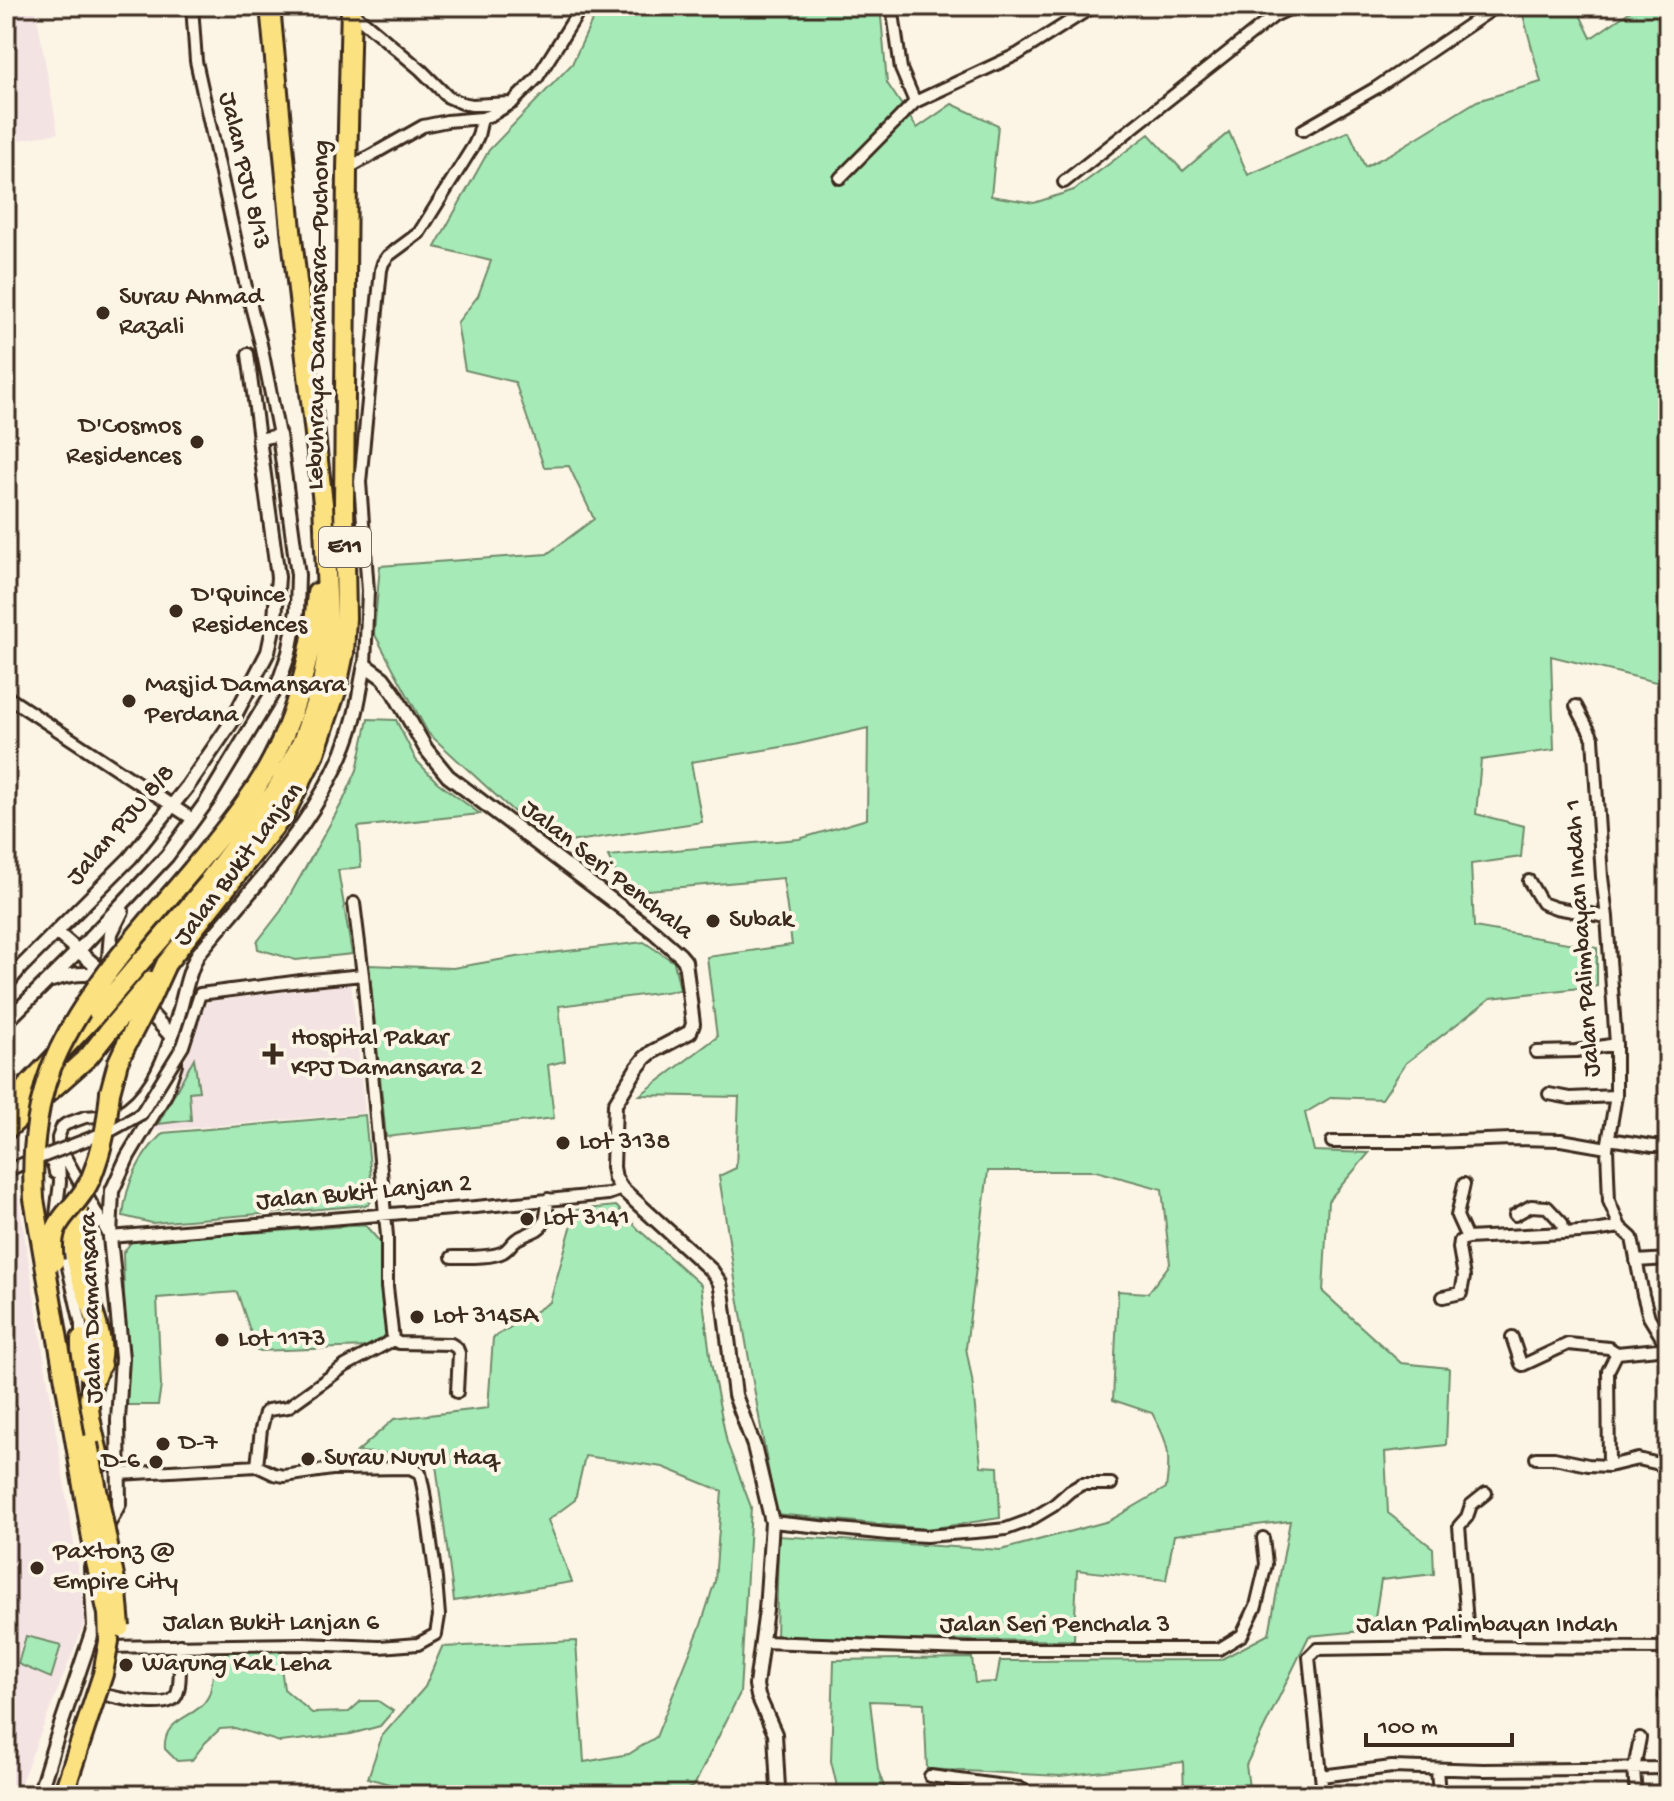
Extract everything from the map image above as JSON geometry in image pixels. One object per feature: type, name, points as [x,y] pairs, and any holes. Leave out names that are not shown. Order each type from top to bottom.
[{"type":"highway","name":"Lebuhraya Damansara–Puchong","points":[[6,1105],[98,1012],[193,902],[276,791],[302,742],[322,684],[328,618],[323,503],[293,245],[270,6]]},
{"type":"highway","name":"Lebuhraya Damansara–Puchong","points":[[6,1130],[89,1056],[285,813],[315,753],[336,691],[344,653],[346,618],[344,487],[351,8]]},
{"type":"highway","points":[[61,1795],[103,1674],[109,1641],[108,1614],[96,1562],[34,1199],[35,1142],[46,1084],[58,1051],[97,985],[193,869],[258,784],[275,753],[293,709],[307,660],[316,613],[323,503]]},
{"type":"highway","points":[[100,1541],[104,1485],[89,1404],[92,1385],[101,1365],[101,1339],[77,1263],[75,1222],[104,1142],[110,1092],[118,1062],[166,964]]},
{"type":"highway","points":[[6,1090],[66,1045]]},
{"type":"highway","points":[[74,1795],[114,1674],[121,1639],[117,1592],[52,1245],[55,1229],[63,1215],[84,1200]]},
{"type":"highway","points":[[81,1339],[83,1369],[92,1372],[101,1365]]},
{"type":"street","name":"Jalan PJU 8/13","points":[[192,6],[196,61],[273,404]]},
{"type":"street","points":[[347,169],[423,126],[482,118],[512,103],[537,78],[582,6]]},
{"type":"street","points":[[892,6],[901,69],[915,102]]},
{"type":"street","points":[[840,178],[915,102],[1018,54],[1094,6]]},
{"type":"street","points":[[1064,182],[1273,11],[1295,6]]},
{"type":"street","points":[[1303,130],[1376,88],[1497,6]]},
{"type":"street","points":[[351,8],[448,97],[472,105],[512,103]]},
{"type":"street","name":"Jalan Bukit Lanjan","points":[[112,1191],[147,1114],[165,1094],[173,1074],[175,1050],[171,1036],[178,1021],[192,965],[311,813],[330,778],[354,720],[365,665],[368,591],[360,482],[381,270],[388,256],[419,233],[435,210],[474,145],[482,118]]},
{"type":"street","points":[[252,389],[261,344]]},
{"type":"street","name":"Jalan PJU 8/8","points":[[6,985],[130,858],[172,806],[231,723],[268,652],[275,619],[278,577],[248,354],[256,367]]},
{"type":"street","points":[[256,367],[273,404]]},
{"type":"street","name":"Jalan PJU 8/8","points":[[6,1022],[127,901],[167,856],[194,820],[279,682],[289,653],[297,611],[298,575],[273,404]]},
{"type":"street","points":[[259,439],[279,435]]},
{"type":"street","name":"Jalan Seri Penchala","points":[[365,665],[383,678],[426,749],[448,776],[654,932],[685,961],[693,1024],[690,1032],[645,1058],[615,1104],[613,1167],[622,1189]]},
{"type":"street","points":[[6,696],[194,820]]},
{"type":"street","name":"Jalan Palimbayan Indah 1","points":[[1576,706],[1593,738],[1616,1044],[1616,1096],[1608,1144],[1609,1201],[1620,1227],[1632,1238],[1649,1317],[1668,1348]]},
{"type":"street","points":[[1529,881],[1542,903],[1607,917]]},
{"type":"street","points":[[111,980],[108,949],[111,933],[127,901]]},
{"type":"street","points":[[354,903],[387,1236],[387,1287],[393,1340]]},
{"type":"street","points":[[56,932],[111,980]]},
{"type":"street","points":[[49,981],[65,975],[86,973],[111,980]]},
{"type":"street","points":[[6,1171],[147,1114],[183,1046],[200,994],[363,975]]},
{"type":"street","points":[[118,1114],[143,1094],[161,1063],[171,1036],[150,1013]]},
{"type":"street","points":[[1536,1052],[1576,1051],[1616,1044]]},
{"type":"street","points":[[143,1094],[149,1098],[147,1114]]},
{"type":"street","points":[[1549,1094],[1570,1098],[1616,1096]]},
{"type":"street","points":[[39,1795],[94,1627],[74,1397],[81,1324],[56,1215],[60,1182],[58,1142],[62,1127],[85,1117],[99,1116]]},
{"type":"street","points":[[33,1139],[53,1135],[84,1200],[110,1237]]},
{"type":"street","points":[[1332,1142],[1512,1139],[1668,1146]]},
{"type":"street","points":[[39,1158],[49,1159],[54,1165],[54,1180]]},
{"type":"street","points":[[1464,1184],[1457,1216],[1467,1238]]},
{"type":"street","points":[[622,1189],[712,1271],[720,1283],[735,1395],[754,1446],[772,1522],[756,1685],[775,1734],[780,1795]]},
{"type":"street","name":"Jalan Bukit Lanjan 2","points":[[110,1237],[608,1194],[622,1189]]},
{"type":"street","points":[[84,1200],[105,1201],[112,1191]]},
{"type":"street","name":"Jalan Damansara","points":[[100,1541],[119,1504],[118,1420],[122,1358],[110,1237],[112,1191]]},
{"type":"street","points":[[452,1257],[504,1252],[514,1241],[541,1229],[545,1224],[548,1199]]},
{"type":"street","points":[[1515,1215],[1531,1206],[1547,1207],[1562,1223],[1564,1233]]},
{"type":"street","points":[[1443,1297],[1461,1293],[1464,1277],[1459,1248],[1460,1241],[1467,1238],[1620,1227]]},
{"type":"street","points":[[1636,1261],[1668,1259]]},
{"type":"street","points":[[1512,1337],[1523,1365],[1568,1344],[1609,1348],[1617,1353],[1668,1348]]},
{"type":"street","points":[[393,1340],[399,1343],[451,1344],[457,1348],[457,1392]]},
{"type":"street","points":[[119,1474],[257,1466],[261,1429],[268,1410],[288,1407],[345,1366],[393,1340]]},
{"type":"street","points":[[1609,1466],[1608,1371],[1617,1353]]},
{"type":"street","points":[[1536,1458],[1609,1466],[1638,1459],[1668,1466]]},
{"type":"street","name":"Jalan Bukit Lanjan 6","points":[[104,1647],[302,1644],[380,1647],[418,1644],[436,1634],[438,1604],[420,1473],[410,1468],[332,1469],[284,1476],[257,1466]]},
{"type":"street","points":[[772,1522],[926,1536],[1006,1529],[1028,1521],[1082,1484],[1111,1484]]},
{"type":"street","points":[[1469,1647],[1459,1526],[1467,1517],[1471,1505],[1486,1493]]},
{"type":"street","name":"Jalan Seri Penchala 3","points":[[762,1642],[969,1649],[1219,1649],[1242,1635],[1256,1606],[1266,1564],[1263,1538]]},
{"type":"street","points":[[61,1795],[68,1756],[104,1647],[105,1581],[100,1541]]},
{"type":"street","points":[[90,1691],[155,1703],[171,1700],[176,1696],[179,1680],[180,1645]]},
{"type":"street","name":"Jalan Palimbayan Indah","points":[[1321,1776],[1309,1657],[1317,1649],[1668,1648]]},
{"type":"street","points":[[83,1662],[98,1667]]},
{"type":"street","points":[[1636,1795],[1634,1769],[1640,1738]]},
{"type":"street","points":[[1323,1795],[1321,1776],[1392,1767],[1668,1768]]},
{"type":"street","points":[[1437,1769],[1439,1795]]},
{"type":"street","points":[[930,1776],[1019,1788],[1031,1795]]},
{"type":"shaded area","points":[[6,6],[35,6],[58,133],[10,142],[6,121]]},
{"type":"shaded area","name":"Hospital Pakar KPJ Damansara 2","points":[[351,983],[365,1113],[152,1131],[179,1077],[206,1002]]},
{"type":"shaded area","points":[[6,1175],[15,1175],[86,1619],[16,1795],[6,1795]]},
{"type":"green space","points":[[599,6],[880,6],[887,83],[917,128],[952,104],[998,125],[991,196],[1034,203],[1074,190],[1149,134],[1183,171],[1229,132],[1248,175],[1349,131],[1365,167],[1477,101],[1541,82],[1522,11],[1529,6],[1576,6],[1591,38],[1638,6],[1668,6],[1668,943],[1664,888],[1664,684],[1551,656],[1554,750],[1481,760],[1476,814],[1524,826],[1521,857],[1471,864],[1474,927],[1597,948],[1597,986],[1491,998],[1406,1063],[1382,1099],[1332,1097],[1305,1113],[1314,1151],[1369,1153],[1328,1201],[1323,1292],[1401,1363],[1449,1368],[1446,1445],[1385,1452],[1388,1513],[1433,1548],[1434,1574],[1381,1580],[1373,1630],[1309,1636],[1246,1765],[1250,1795],[1184,1795],[1183,1762],[1060,1776],[927,1769],[924,1703],[870,1701],[878,1770],[887,1795],[839,1795],[831,1761],[834,1660],[972,1658],[975,1683],[996,1682],[1000,1661],[1220,1660],[1269,1634],[1290,1521],[1174,1535],[1166,1580],[1077,1570],[1074,1640],[776,1641],[778,1536],[1001,1550],[1109,1521],[1166,1488],[1168,1476],[1167,1449],[1152,1413],[1113,1400],[1118,1291],[1148,1293],[1170,1264],[1162,1189],[1096,1171],[988,1171],[966,1348],[981,1466],[998,1467],[1000,1518],[928,1529],[776,1514],[719,1176],[736,1168],[739,1097],[640,1095],[717,1037],[707,957],[792,945],[783,878],[625,892],[608,856],[799,839],[867,819],[868,728],[794,745],[691,762],[702,822],[550,845],[428,733],[374,633],[380,566],[547,554],[594,519],[569,466],[544,467],[515,382],[465,370],[457,323],[478,296],[491,261],[435,247],[489,150],[572,64]]},
{"type":"green space","points":[[368,719],[396,720],[416,760],[437,782],[480,814],[358,827],[361,867],[338,870],[352,954],[296,960],[258,949],[257,942],[281,911],[343,801],[357,770]]},
{"type":"green space","points":[[644,942],[674,962],[680,990],[559,1006],[565,1061],[548,1065],[554,1118],[386,1137],[369,965],[453,968],[516,957]]},
{"type":"green space","points":[[194,1058],[199,1091],[189,1092],[191,1120],[158,1124]]},
{"type":"green space","points":[[365,1115],[373,1199],[368,1205],[152,1223],[123,1216],[127,1193],[136,1171],[147,1151],[163,1133]]},
{"type":"green space","points":[[616,1206],[701,1285],[711,1363],[727,1443],[751,1507],[740,1693],[694,1786],[676,1795],[410,1795],[410,1790],[368,1778],[382,1736],[425,1687],[442,1647],[576,1641],[584,1762],[629,1754],[656,1737],[701,1625],[715,1581],[722,1491],[663,1467],[585,1456],[575,1500],[548,1520],[572,1582],[454,1601],[435,1457],[357,1452],[394,1419],[488,1408],[493,1338],[550,1302],[576,1210]]},
{"type":"green space","points":[[365,1225],[380,1242],[387,1334],[368,1347],[257,1351],[237,1292],[157,1298],[161,1386],[158,1405],[127,1405],[123,1253],[132,1241]]},
{"type":"green space","points":[[26,1636],[61,1645],[51,1678],[18,1664]]},
{"type":"green space","points":[[283,1650],[281,1667],[284,1689],[312,1713],[349,1712],[361,1701],[378,1701],[393,1711],[380,1726],[351,1734],[280,1742],[235,1728],[220,1729],[192,1760],[177,1761],[165,1749],[169,1730],[208,1697],[215,1652]]},
{"type":"place","name":"Surau Ahmad Razali","points":[[103,313]]},
{"type":"place","name":"D'Cosmos Residences","points":[[197,442]]},
{"type":"place","name":"D'Quince Residences","points":[[176,611]]},
{"type":"place","name":"Masjid Damansara Perdana","points":[[129,701]]},
{"type":"place","name":"Subak","points":[[713,921]]},
{"type":"place","name":"Hospital Pakar KPJ Damansara 2","points":[[273,1054]]},
{"type":"place","name":"Lot 3138","points":[[563,1143]]},
{"type":"place","name":"Lot 3141","points":[[527,1219]]},
{"type":"place","name":"Lot 3145A","points":[[417,1317]]},
{"type":"place","name":"Lot 1173","points":[[222,1340]]},
{"type":"place","name":"D-7","points":[[163,1444]]},
{"type":"place","name":"Surau Nurul Haq","points":[[308,1459]]},
{"type":"place","name":"D-6","points":[[156,1462]]},
{"type":"place","name":"Paxtonz @ Empire City","points":[[37,1568]]},
{"type":"place","name":"Warung Kak Leha","points":[[126,1665]]}]
